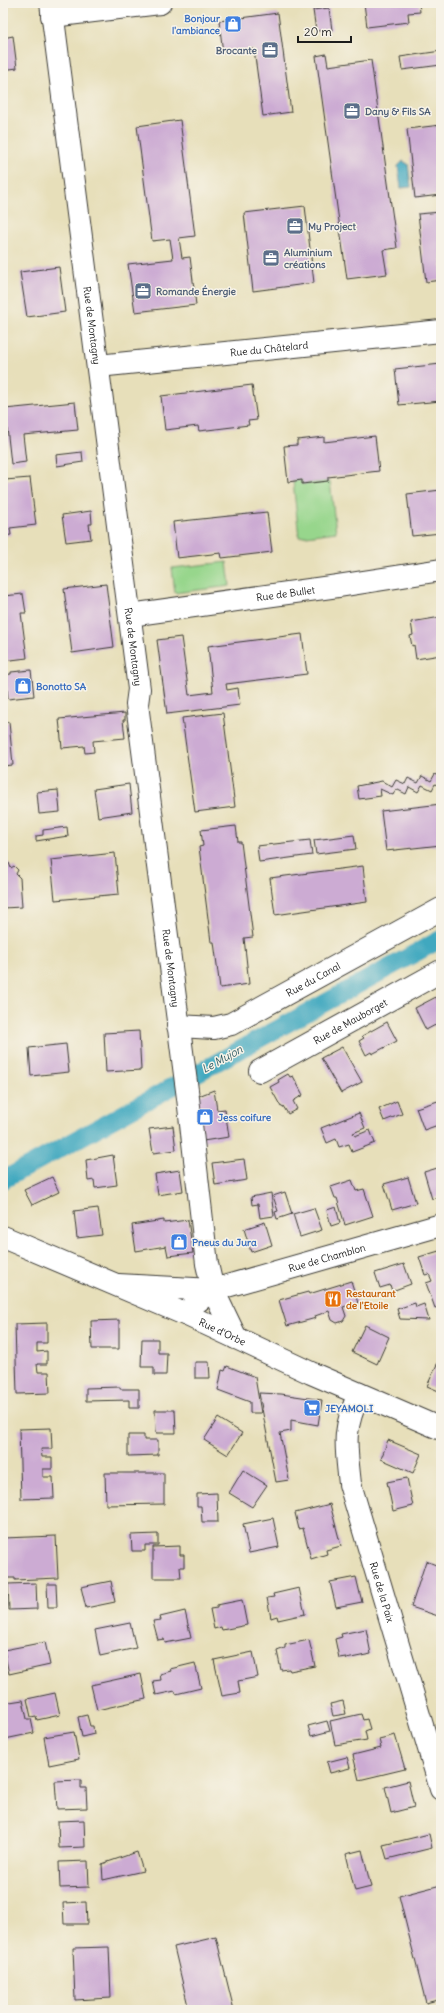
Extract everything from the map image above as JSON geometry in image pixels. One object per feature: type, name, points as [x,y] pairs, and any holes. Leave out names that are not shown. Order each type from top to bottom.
[{"type":"street","points":[[52,9],[160,3]]},
{"type":"street","name":"Rue de Montagny","points":[[52,9],[130,615],[139,689],[137,704],[188,1098],[207,1264],[213,1290]]},
{"type":"street","name":"Rue du Châtelard","points":[[98,366],[441,331]]},
{"type":"street","name":"Rue de Bullet","points":[[130,615],[441,570]]},
{"type":"street","name":"Rue du Canal","points":[[178,1026],[214,1028],[231,1024],[441,909]]},
{"type":"street","name":"Rue de Mauborget","points":[[260,1071],[441,971]]},
{"type":"street","name":"Rue de Chamblon","points":[[113,1285],[213,1290],[441,1225]]},
{"type":"street","name":"Rue d'Orbe","points":[[3,1237],[113,1285],[187,1315],[359,1394],[441,1429]]},
{"type":"street","points":[[213,1290],[236,1338]]},
{"type":"street","name":"Rue de Chamblon","points":[[187,1315],[194,1304],[213,1290]]},
{"type":"street","name":"Rue de la Paix","points":[[359,1394],[350,1414],[345,1436],[350,1484],[441,1789]]},
{"type":"green space","points":[[302,480],[302,484],[330,481],[336,532],[299,537],[293,481]]},
{"type":"green space","points":[[227,562],[230,586],[175,593],[172,568]]},
{"type":"water","points":[[403,161],[408,164],[411,187],[401,188],[398,166]]},
{"type":"building","points":[[364,3],[419,3],[420,12],[408,13],[409,22],[367,27]]},
{"type":"building","points":[[329,8],[332,30],[316,31],[313,10]]},
{"type":"building","points":[[278,13],[291,112],[263,116],[254,49],[223,53],[219,21]]},
{"type":"building","points":[[13,36],[17,68],[3,70],[3,38]]},
{"type":"building","points":[[441,51],[441,65],[402,70],[400,57]]},
{"type":"building","points":[[326,54],[328,66],[371,60],[397,248],[383,250],[387,274],[347,279],[316,56]]},
{"type":"building","points":[[180,120],[195,236],[179,238],[182,258],[190,257],[196,305],[135,312],[128,264],[173,259],[170,239],[152,241],[137,126]]},
{"type":"building","points":[[441,125],[441,195],[415,198],[407,129]]},
{"type":"building","points":[[305,206],[314,283],[253,291],[244,213]]},
{"type":"building","points":[[441,212],[441,280],[426,282],[418,214]]},
{"type":"building","points":[[59,267],[65,312],[27,317],[20,272]]},
{"type":"building","points":[[441,364],[441,401],[399,405],[395,369]]},
{"type":"building","points":[[252,385],[257,420],[248,421],[249,425],[199,431],[198,426],[165,430],[161,396]]},
{"type":"building","points":[[75,402],[78,430],[23,435],[26,462],[11,464],[5,409]]},
{"type":"building","points":[[375,436],[379,471],[328,477],[328,481],[302,484],[302,480],[288,482],[284,446],[297,445],[297,440],[324,437],[324,442]]},
{"type":"building","points":[[82,452],[83,462],[57,466],[56,455]]},
{"type":"building","points":[[5,475],[5,480],[30,478],[36,525],[10,528],[11,535],[3,536],[3,476]]},
{"type":"building","points":[[441,490],[441,533],[412,536],[407,494]]},
{"type":"building","points":[[91,511],[92,524],[89,524],[91,539],[66,542],[62,515]]},
{"type":"building","points":[[267,512],[272,552],[222,558],[221,553],[177,558],[173,522]]},
{"type":"building","points":[[106,584],[114,647],[72,653],[64,589]]},
{"type":"building","points":[[23,594],[26,613],[21,613],[27,658],[3,661],[3,596]]},
{"type":"building","points":[[441,617],[441,655],[416,659],[414,645],[412,646],[410,636],[413,635],[411,622]]},
{"type":"building","points":[[302,634],[307,674],[226,684],[227,690],[238,688],[240,705],[167,714],[157,640],[181,637],[189,695],[213,692],[208,646]]},
{"type":"building","points":[[31,670],[34,696],[8,699],[7,687],[3,687],[3,675],[11,674],[11,672]]},
{"type":"building","points":[[125,713],[125,720],[123,720],[125,738],[93,741],[94,752],[85,753],[84,746],[62,748],[59,719]]},
{"type":"building","points":[[223,713],[235,807],[195,812],[182,718]]},
{"type":"building","points":[[9,722],[13,765],[3,766],[3,723]]},
{"type":"building","points":[[435,774],[441,777],[441,787],[435,784],[432,790],[422,785],[418,792],[409,787],[406,794],[396,789],[393,795],[380,789],[381,796],[359,799],[357,786],[382,781],[392,787],[396,780],[405,784],[408,778],[418,783],[422,776],[431,781]]},
{"type":"building","points":[[129,784],[132,812],[98,817],[94,789]]},
{"type":"building","points":[[58,790],[60,812],[39,814],[37,792]]},
{"type":"building","points":[[441,804],[441,845],[386,851],[381,811]]},
{"type":"building","points":[[236,826],[238,842],[241,842],[253,937],[244,938],[249,984],[220,988],[214,942],[211,942],[199,847],[203,846],[201,830]]},
{"type":"building","points":[[67,827],[68,836],[36,841],[36,836],[43,835],[43,830]]},
{"type":"building","points":[[354,835],[356,849],[316,854],[314,840]]},
{"type":"building","points":[[310,840],[312,855],[259,862],[257,846]]},
{"type":"building","points":[[115,853],[119,894],[55,900],[51,860]]},
{"type":"building","points":[[3,863],[9,863],[11,868],[14,866],[18,870],[16,874],[20,878],[22,907],[3,908]]},
{"type":"building","points":[[363,866],[367,902],[275,915],[270,878]]},
{"type":"building","points":[[436,997],[441,1007],[441,1022],[426,1030],[415,1008]]},
{"type":"building","points":[[387,1022],[397,1041],[372,1054],[371,1052],[366,1055],[359,1041],[364,1038],[362,1036]]},
{"type":"building","points":[[139,1031],[141,1070],[106,1072],[104,1033]]},
{"type":"building","points":[[66,1044],[69,1072],[31,1076],[29,1048]]},
{"type":"building","points":[[342,1047],[362,1082],[341,1093],[321,1058]]},
{"type":"building","points":[[288,1074],[290,1077],[293,1076],[303,1095],[293,1101],[297,1109],[288,1114],[283,1106],[281,1107],[270,1087],[279,1082],[278,1080]]},
{"type":"building","points":[[214,1090],[217,1110],[225,1109],[229,1137],[203,1141],[196,1097]]},
{"type":"building","points":[[441,1100],[441,1124],[424,1130],[416,1108]]},
{"type":"building","points":[[397,1101],[402,1114],[384,1121],[379,1109]]},
{"type":"building","points":[[359,1113],[365,1128],[353,1133],[355,1136],[370,1130],[375,1143],[352,1152],[349,1144],[339,1147],[336,1139],[327,1143],[321,1128]]},
{"type":"building","points":[[173,1126],[176,1150],[153,1153],[149,1129]]},
{"type":"building","points":[[113,1155],[117,1185],[95,1188],[94,1180],[88,1181],[86,1160]]},
{"type":"building","points":[[244,1159],[247,1180],[215,1185],[212,1163]]},
{"type":"building","points":[[441,1167],[441,1196],[432,1199],[424,1172]]},
{"type":"building","points":[[180,1170],[183,1191],[158,1195],[155,1174]]},
{"type":"building","points":[[52,1177],[59,1192],[32,1205],[24,1190]]},
{"type":"building","points":[[408,1177],[416,1203],[392,1210],[384,1184]]},
{"type":"building","points":[[352,1180],[356,1191],[364,1189],[373,1216],[345,1225],[337,1198],[335,1198],[331,1187]]},
{"type":"building","points":[[285,1192],[292,1214],[277,1219],[275,1212],[278,1211],[273,1196]]},
{"type":"building","points":[[271,1193],[274,1216],[260,1218],[258,1204],[252,1205],[251,1197]]},
{"type":"building","points":[[336,1207],[340,1223],[331,1226],[327,1210]]},
{"type":"building","points":[[98,1208],[102,1235],[77,1238],[74,1211]]},
{"type":"building","points":[[314,1208],[322,1230],[300,1237],[293,1214]]},
{"type":"building","points":[[164,1220],[164,1223],[188,1220],[193,1253],[168,1256],[166,1246],[136,1251],[132,1225]]},
{"type":"building","points":[[265,1222],[272,1245],[251,1252],[244,1229]]},
{"type":"building","points":[[439,1251],[441,1256],[441,1306],[435,1308],[426,1283],[432,1281],[429,1274],[425,1275],[419,1257]]},
{"type":"building","points":[[404,1264],[411,1284],[392,1291],[390,1285],[380,1288],[375,1273]]},
{"type":"building","points":[[351,1281],[358,1303],[343,1307],[346,1316],[343,1321],[337,1323],[332,1320],[329,1311],[315,1316],[316,1318],[287,1326],[279,1300],[308,1292],[309,1294]]},
{"type":"building","points":[[415,1303],[416,1307],[424,1304],[429,1320],[400,1319],[397,1309]]},
{"type":"building","points":[[119,1320],[119,1349],[92,1349],[91,1321]]},
{"type":"building","points":[[47,1323],[47,1343],[37,1343],[37,1352],[47,1351],[47,1364],[37,1364],[38,1372],[49,1372],[50,1393],[17,1394],[15,1324]]},
{"type":"building","points":[[365,1325],[389,1337],[377,1364],[352,1352]]},
{"type":"building","points":[[142,1339],[158,1339],[158,1353],[167,1353],[166,1375],[154,1375],[154,1367],[141,1367]]},
{"type":"building","points":[[439,1360],[441,1361],[441,1392],[427,1386]]},
{"type":"building","points":[[195,1362],[209,1362],[210,1378],[195,1378]]},
{"type":"building","points":[[227,1366],[255,1377],[261,1413],[250,1413],[250,1402],[218,1390],[222,1370],[225,1371]]},
{"type":"building","points":[[120,1387],[120,1389],[139,1389],[139,1408],[129,1408],[129,1400],[86,1401],[86,1388]]},
{"type":"building","points":[[259,1393],[281,1394],[322,1400],[318,1425],[291,1420],[291,1431],[280,1433],[289,1480],[276,1482]]},
{"type":"building","points":[[155,1410],[175,1410],[176,1433],[156,1433]]},
{"type":"building","points":[[218,1418],[242,1433],[228,1455],[204,1440]]},
{"type":"building","points":[[51,1428],[52,1449],[41,1449],[42,1457],[52,1457],[52,1469],[43,1469],[43,1477],[53,1477],[54,1498],[21,1499],[19,1429]]},
{"type":"building","points":[[128,1435],[144,1435],[144,1440],[158,1440],[158,1455],[128,1456]]},
{"type":"building","points":[[388,1440],[421,1454],[413,1473],[381,1459]]},
{"type":"building","points":[[243,1470],[267,1485],[252,1507],[229,1493]]},
{"type":"building","points":[[105,1473],[164,1473],[164,1504],[106,1505]]},
{"type":"building","points":[[407,1478],[413,1506],[393,1511],[387,1482]]},
{"type":"building","points":[[217,1493],[218,1522],[202,1522],[201,1506],[197,1506],[197,1494]]},
{"type":"building","points":[[330,1504],[341,1546],[326,1550],[327,1554],[311,1559],[303,1528],[299,1529],[295,1513]]},
{"type":"building","points":[[273,1518],[279,1547],[249,1553],[243,1524]]},
{"type":"building","points":[[158,1534],[158,1545],[145,1545],[145,1551],[132,1551],[131,1535]]},
{"type":"building","points":[[56,1536],[58,1578],[15,1580],[15,1578],[3,1578],[3,1538]]},
{"type":"building","points":[[180,1546],[180,1555],[184,1555],[184,1567],[180,1567],[181,1578],[153,1578],[153,1547]]},
{"type":"building","points":[[426,1561],[441,1567],[441,1617],[411,1607]]},
{"type":"building","points":[[356,1577],[362,1602],[336,1607],[330,1582]]},
{"type":"building","points":[[111,1581],[115,1602],[86,1608],[81,1587]]},
{"type":"building","points":[[36,1583],[37,1609],[9,1610],[8,1584]]},
{"type":"building","points":[[47,1584],[56,1584],[57,1607],[48,1607]]},
{"type":"building","points":[[299,1588],[305,1614],[278,1620],[277,1616],[271,1618],[267,1598],[274,1597],[273,1594]]},
{"type":"building","points":[[242,1600],[247,1625],[222,1630],[221,1627],[214,1629],[210,1609],[217,1608],[217,1605]]},
{"type":"building","points":[[185,1611],[191,1638],[165,1643],[164,1639],[158,1640],[153,1621],[161,1620],[160,1617]]},
{"type":"building","points":[[130,1623],[136,1648],[100,1656],[95,1630]]},
{"type":"building","points":[[366,1629],[371,1654],[346,1659],[346,1657],[339,1658],[335,1639],[342,1637],[341,1634]]},
{"type":"building","points":[[309,1640],[315,1666],[290,1671],[289,1669],[281,1670],[277,1651],[285,1648],[285,1645]]},
{"type":"building","points":[[45,1642],[50,1665],[9,1674],[4,1650]]},
{"type":"building","points":[[253,1652],[258,1677],[238,1681],[240,1693],[222,1696],[214,1660]]},
{"type":"building","points":[[195,1663],[201,1688],[176,1694],[175,1691],[156,1695],[153,1681],[161,1680],[160,1674],[171,1671],[170,1669]]},
{"type":"building","points":[[141,1674],[146,1699],[97,1710],[91,1685]]},
{"type":"building","points":[[55,1693],[60,1715],[37,1720],[36,1716],[31,1717],[27,1699]]},
{"type":"building","points":[[23,1700],[27,1719],[31,1719],[34,1733],[5,1739],[3,1703]]},
{"type":"building","points":[[343,1701],[346,1714],[333,1716],[330,1704]]},
{"type":"building","points":[[361,1714],[363,1720],[367,1719],[370,1729],[365,1731],[367,1740],[335,1745],[330,1721]]},
{"type":"building","points":[[87,1715],[90,1726],[93,1726],[94,1734],[82,1737],[78,1717]]},
{"type":"building","points":[[327,1721],[330,1731],[311,1736],[308,1726]]},
{"type":"building","points":[[74,1732],[79,1759],[49,1765],[44,1737]]},
{"type":"building","points":[[395,1735],[405,1769],[359,1780],[353,1755],[381,1748],[379,1739]]},
{"type":"building","points":[[347,1757],[350,1768],[330,1773],[327,1762]]},
{"type":"building","points":[[81,1780],[81,1788],[86,1788],[87,1808],[57,1809],[55,1781]]},
{"type":"building","points":[[408,1781],[414,1807],[391,1813],[385,1787]]},
{"type":"building","points":[[84,1820],[85,1847],[59,1848],[58,1821]]},
{"type":"building","points":[[429,1834],[432,1848],[387,1859],[383,1845]]},
{"type":"building","points":[[362,1850],[371,1887],[355,1891],[346,1854]]},
{"type":"building","points":[[137,1852],[143,1871],[103,1880],[102,1864]]},
{"type":"building","points":[[88,1861],[89,1887],[60,1888],[59,1862]]},
{"type":"building","points":[[441,1885],[441,1999],[426,2003],[399,1896]]},
{"type":"building","points":[[86,1902],[87,1924],[64,1924],[63,1903]]},
{"type":"building","points":[[216,1937],[234,2010],[189,2010],[174,1947]]},
{"type":"building","points":[[109,1947],[111,1998],[75,2000],[73,1948]]},
{"type":"waterway","name":"Le Mujon","points":[[3,1180],[441,939]]},
{"type":"place","name":"Bonjour l'ambiance","points":[[233,24]]},
{"type":"place","name":"Brocante","points":[[270,50]]},
{"type":"place","name":"Dany & Fils SA","points":[[352,111]]},
{"type":"place","name":"My Project","points":[[295,226]]},
{"type":"place","name":"Aluminium créations","points":[[271,258]]},
{"type":"place","name":"Romande Énergie","points":[[143,291]]},
{"type":"place","name":"Bonotto SA","points":[[23,686]]},
{"type":"place","name":"Jess coifure","points":[[205,1117]]},
{"type":"place","name":"Pneus du Jura","points":[[179,1242]]},
{"type":"place","name":"Restaurant de l'Etoile","points":[[333,1299]]},
{"type":"place","name":"JEYAMOLI","points":[[312,1408]]}]
